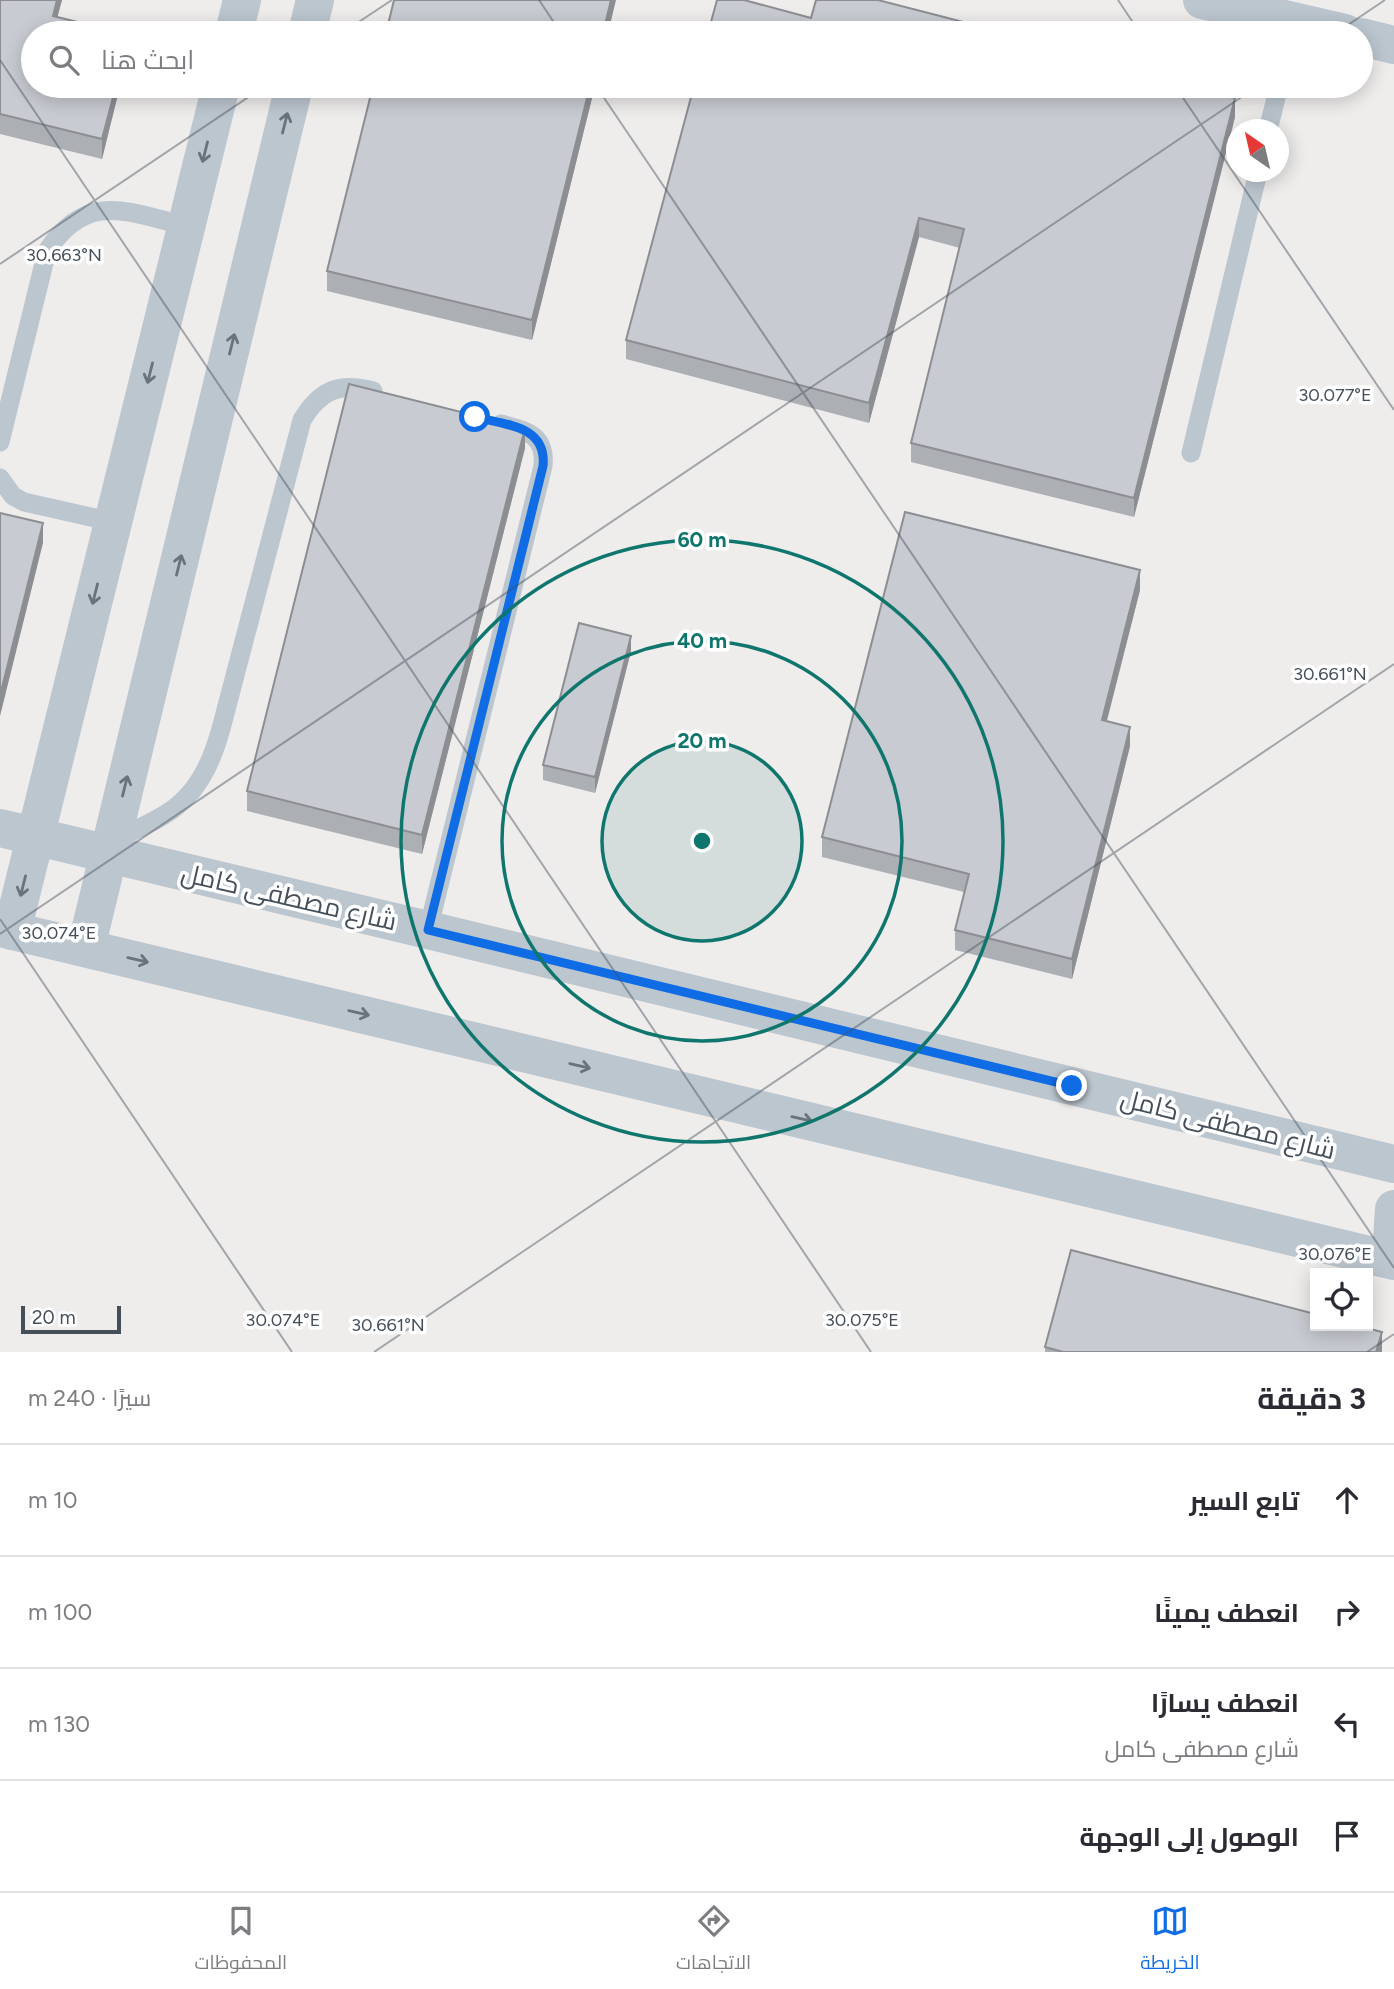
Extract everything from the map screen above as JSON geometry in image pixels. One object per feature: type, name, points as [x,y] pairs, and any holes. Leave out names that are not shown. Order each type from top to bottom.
[{"type":"street","points":[[237,21],[242,0]]},
{"type":"street","points":[[310,21],[315,0]]},
{"type":"street","points":[[1202,0],[1273,21]]},
{"type":"street","points":[[1373,37],[1394,45]]},
{"type":"street","points":[[218,98],[113,522],[18,833],[6,929],[1394,1261]]},
{"type":"street","points":[[86,948],[291,98]]},
{"type":"street","name":"شارع مصطفى كامل","points":[[18,833],[110,848],[428,930],[1394,1164]]},
{"type":"street","points":[[1394,1209],[1394,1245]]},
{"type":"lane","points":[[1271,119],[1276,98]]},
{"type":"lane","points":[[1191,453],[1256,182]]},
{"type":"lane","points":[[0,442],[47,251],[58,234],[73,221],[91,212],[111,209],[186,226]]},
{"type":"lane","points":[[110,848],[175,808],[189,795],[209,764],[217,745],[302,420],[311,405],[324,394],[340,388],[357,387],[395,396]]},
{"type":"lane","points":[[428,930],[543,466],[542,447],[531,433],[484,419]]},
{"type":"lane","points":[[0,478],[13,496],[24,502],[113,522]]},
{"type":"building","points":[[0,0],[57,0],[53,16],[73,21],[21,21],[21,98],[113,98],[102,139],[0,114]]},
{"type":"building","points":[[394,0],[611,0],[606,21],[389,21]]},
{"type":"building","points":[[717,0],[744,0],[811,18],[816,0],[878,0],[959,21],[711,21]]},
{"type":"building","points":[[370,98],[587,98],[532,320],[327,271]]},
{"type":"building","points":[[691,98],[1235,98],[1230,119],[1226,119],[1226,134],[1134,498],[911,443],[964,229],[919,218],[869,403],[626,340]]},
{"type":"building","points":[[349,384],[525,428],[422,835],[247,791]]},
{"type":"building","points":[[905,512],[1140,570],[1102,720],[1130,727],[1072,959],[955,930],[969,874],[822,837]]},
{"type":"building","points":[[0,513],[43,523],[0,696]]},
{"type":"building","points":[[579,623],[631,636],[595,777],[543,765]]},
{"type":"building","points":[[1071,1250],[1310,1313],[1310,1331],[1373,1330],[1382,1332],[1376,1352],[1063,1352],[1045,1347]]},
{"type":"route","points":[[475,417],[531,433],[538,439],[544,456],[428,930],[1072,1086]]}]
